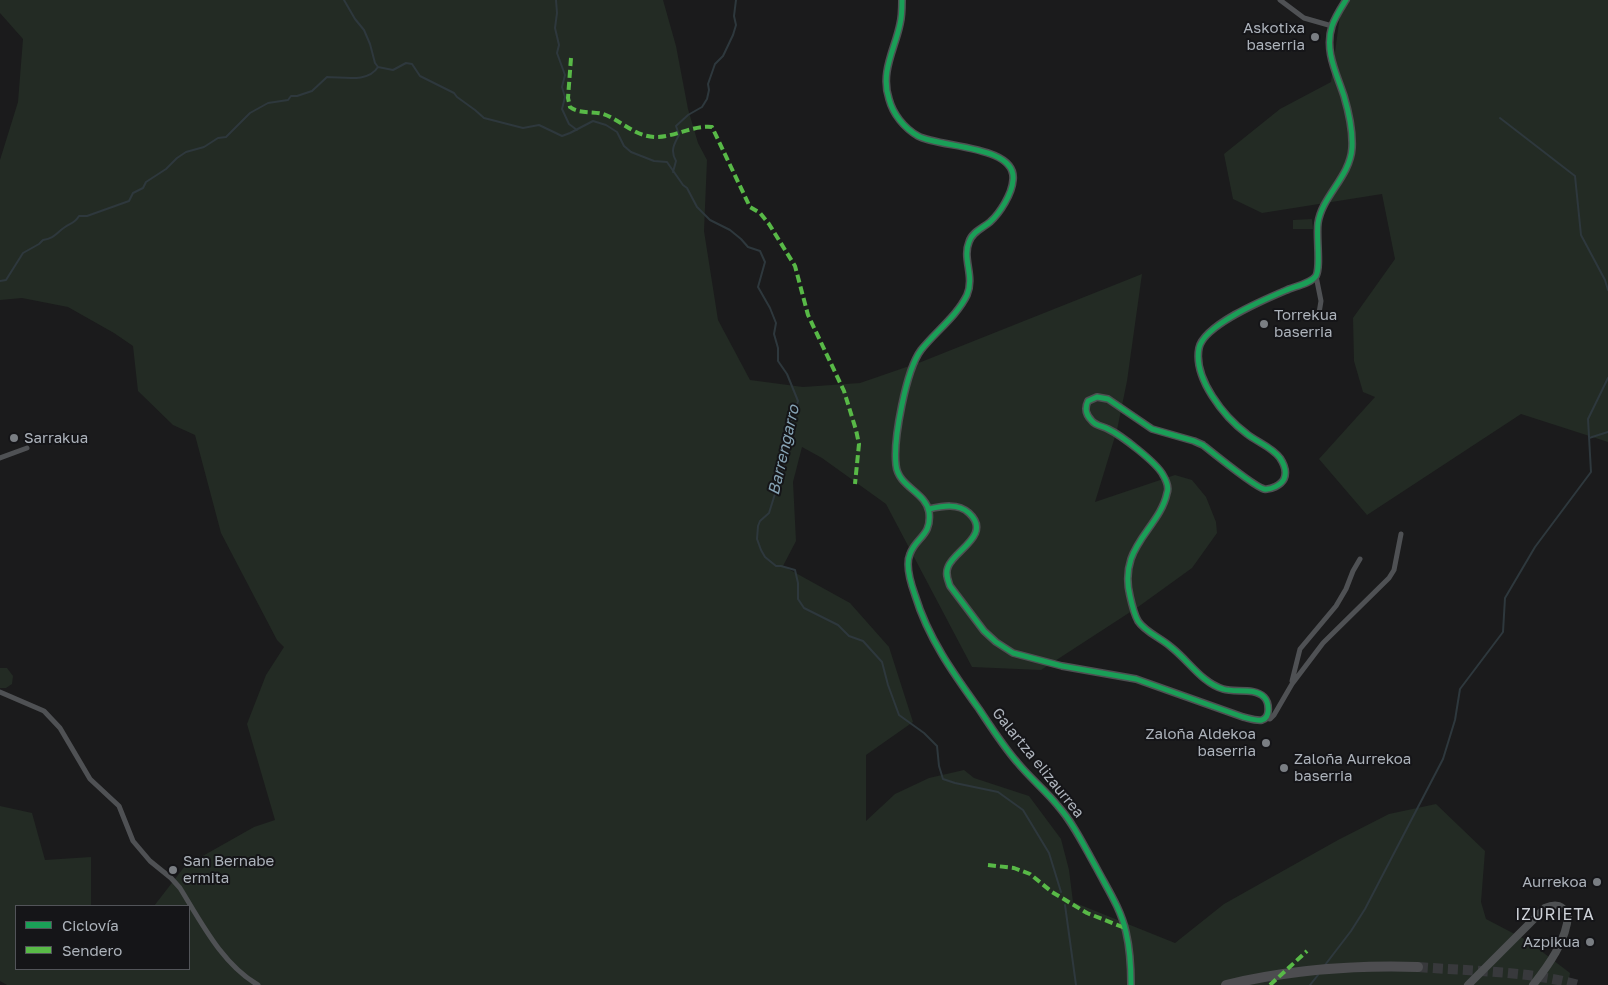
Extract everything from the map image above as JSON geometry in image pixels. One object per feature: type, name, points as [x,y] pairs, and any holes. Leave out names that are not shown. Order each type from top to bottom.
[{"type":"highway","points":[[1226,985],[1308,971],[1352,967],[1418,967]]},
{"type":"street","points":[[902,0],[901,22],[886,75],[888,97],[896,115],[908,129],[929,141],[993,154],[1010,166],[1013,176],[1012,186],[994,219],[970,238],[967,253],[970,280],[966,296],[956,311],[919,353],[908,379],[895,455],[896,468],[900,478],[924,501],[929,509],[944,506],[962,508],[972,515],[976,526],[975,533],[972,539],[949,564],[947,578],[950,586],[984,631],[1002,647],[1013,653],[1062,666],[1136,679],[1190,700],[1243,717],[1258,720],[1270,719],[1292,684],[1323,643],[1394,570],[1401,534]]},
{"type":"street","points":[[1280,0],[1304,18],[1332,26]]},
{"type":"street","points":[[1320,313],[1321,301],[1316,276],[1318,269],[1317,231],[1320,215],[1349,163],[1352,151],[1350,122],[1344,97],[1332,64],[1330,43],[1332,26],[1346,0]]},
{"type":"street","points":[[1265,718],[1268,706],[1264,697],[1255,693],[1228,691],[1215,686],[1139,622],[1128,590],[1128,570],[1138,545],[1164,502],[1168,492],[1167,484],[1164,476],[1155,465],[1121,437],[1109,429],[1093,424],[1086,414],[1086,406],[1088,401],[1097,397],[1108,399],[1152,429],[1203,445],[1264,489],[1274,487],[1284,478],[1283,463],[1273,451],[1247,434],[1214,399],[1207,387],[1201,368],[1200,348],[1205,336],[1218,325],[1269,298],[1312,280],[1316,276]]},
{"type":"street","points":[[0,458],[27,448]]},
{"type":"street","name":"Galartza elizaurrea","points":[[929,509],[930,516],[925,535],[913,548],[908,559],[912,586],[920,610],[939,652],[990,725],[1018,763],[1057,804],[1076,830],[1114,900],[1125,928],[1131,960],[1131,985]]},
{"type":"street","points":[[1292,684],[1300,649],[1336,606],[1360,559]]},
{"type":"street","points":[[0,692],[44,711],[60,728],[90,779],[120,806],[133,841],[150,861],[180,888],[232,966],[258,985]]},
{"type":"street","points":[[1468,985],[1545,908],[1556,905],[1565,908],[1568,915],[1561,941],[1534,985]]},
{"type":"shaded area","points":[[0,0],[663,0],[676,46],[688,109],[698,143],[707,160],[704,231],[718,320],[750,380],[803,387],[860,383],[921,362],[1142,274],[1127,381],[1117,430],[1095,502],[1175,475],[1192,480],[1206,497],[1216,522],[1217,533],[1192,568],[1138,607],[1041,670],[972,667],[886,504],[822,458],[802,447],[793,482],[796,541],[783,566],[850,603],[889,647],[913,722],[866,755],[866,821],[895,794],[929,778],[964,770],[974,778],[1029,796],[1061,839],[1069,870],[1073,902],[1175,943],[1224,904],[1338,840],[1389,814],[1436,804],[1485,851],[1481,902],[1486,919],[1528,941],[1570,973],[1568,985],[7,985],[0,981],[0,806],[32,813],[45,860],[91,857],[91,905],[15,905],[15,970],[190,970],[190,905],[155,905],[185,866],[254,827],[275,820],[247,724],[266,675],[284,647],[277,640],[221,533],[195,435],[173,425],[138,391],[133,346],[68,307],[22,298],[0,300],[0,160],[18,102],[23,39],[0,13]]},
{"type":"shaded area","points":[[1342,0],[1608,0],[1608,442],[1521,414],[1367,515],[1319,459],[1375,397],[1363,392],[1354,361],[1353,318],[1395,259],[1382,194],[1262,213],[1233,199],[1224,154],[1280,109],[1331,82]]},
{"type":"shaded area","points":[[1312,219],[1313,229],[1293,229],[1293,220]]},
{"type":"shaded area","points":[[0,668],[7,668],[13,676],[12,684],[6,688],[0,688]]},
{"type":"waterway","name":"Barrengarro","points":[[344,0],[364,30],[378,67],[393,70],[406,63],[412,64],[420,76],[454,93],[484,118],[523,128],[539,125],[562,136],[593,121],[606,125],[617,132],[624,146],[631,152],[654,161],[667,162],[687,188],[697,207],[710,220],[730,230],[748,247],[760,251],[765,262],[758,287],[776,323],[774,334],[778,348],[778,361],[787,374],[798,401],[788,431],[790,439],[784,465],[769,513],[760,521],[758,526],[757,539],[761,550],[765,557],[776,566],[795,570],[798,583],[798,599],[804,608],[838,625],[849,636],[863,641],[882,662],[899,715],[924,733],[937,746],[939,766],[943,779],[998,792],[1023,810],[1049,853],[1061,892]]},
{"type":"waterway","points":[[556,0],[555,28],[559,45],[557,53],[565,75],[562,87],[565,97],[562,109],[569,124],[577,130]]},
{"type":"waterway","points":[[673,172],[676,161],[673,148],[679,135],[676,126],[688,115],[702,107],[707,99],[708,84],[715,64],[723,56],[736,25],[734,16],[736,0]]},
{"type":"waterway","points":[[0,281],[6,280],[23,253],[43,240],[53,237],[74,222],[79,216],[87,216],[129,201],[133,193],[143,188],[146,182],[166,169],[177,158],[186,152],[204,147],[218,138],[226,137],[250,113],[268,103],[288,100],[291,96],[312,91],[327,77],[362,77],[374,72],[378,67]]},
{"type":"waterway","points":[[1500,118],[1575,176],[1581,235],[1605,280],[1608,290]]},
{"type":"waterway","points":[[1325,965],[1365,909],[1443,759],[1455,720],[1460,689],[1503,632],[1505,598],[1535,547],[1591,472],[1588,419],[1608,378]]},
{"type":"waterway","points":[[1589,438],[1608,432]]},
{"type":"waterway","name":"Barrengarro","points":[[1065,905],[1076,985]]},
{"type":"waterway","points":[[1310,985],[1318,975]]},
{"type":"tunnel","points":[[1418,967],[1520,974],[1578,985]]},
{"type":"marked path","points":[[571,58],[568,98],[570,107],[574,109],[581,112],[603,114],[648,136],[656,137],[712,127],[750,207],[760,213],[769,224],[795,266],[808,315],[844,391],[856,430],[859,444],[855,484]]},
{"type":"marked path","points":[[988,865],[1014,868],[1030,874],[1052,892],[1087,913],[1125,928]]},
{"type":"marked path","points":[[1270,985],[1307,951]]},
{"type":"cycle path","points":[[902,0],[901,21],[889,61],[886,79],[889,99],[896,115],[908,129],[918,136],[975,149],[1003,160],[1011,169],[1013,180],[1008,197],[998,214],[970,239],[967,248],[970,281],[963,303],[921,350],[910,373],[899,423],[896,465],[902,479],[923,499],[929,512],[926,531],[910,554],[908,564],[910,580],[920,611],[934,640],[951,668],[1007,749],[1069,820],[1109,891],[1121,915],[1126,932],[1130,958],[1131,985]]},
{"type":"cycle path","points":[[929,509],[945,506],[960,508],[969,513],[975,521],[977,528],[974,536],[951,561],[947,570],[950,586],[984,631],[996,642],[1013,653],[1062,666],[1136,679],[1243,717],[1262,720],[1267,716],[1267,702],[1260,694],[1250,691],[1223,689],[1208,682],[1177,652],[1138,621],[1128,587],[1128,573],[1139,542],[1156,519],[1164,502],[1168,491],[1167,484],[1154,464],[1130,443],[1114,432],[1094,423],[1087,414],[1086,407],[1088,401],[1097,397],[1108,399],[1152,429],[1203,445],[1243,476],[1264,489],[1275,487],[1284,479],[1285,468],[1277,454],[1238,427],[1212,396],[1201,372],[1198,360],[1199,348],[1203,339],[1224,321],[1316,276],[1318,266],[1318,223],[1325,204],[1346,168],[1352,148],[1349,115],[1330,53],[1332,26],[1346,0]]},
{"type":"place","name":"Askotixa baserria","points":[[1315,37]]},
{"type":"place","name":"Torrekua baserria","points":[[1264,324]]},
{"type":"place","name":"Sarrakua","points":[[14,438]]},
{"type":"place","name":"Zaloña Aldekoa baserria","points":[[1266,743]]},
{"type":"place","name":"Zaloña Aurrekoa baserria","points":[[1284,768]]},
{"type":"place","name":"San Bernabe ermita","points":[[173,870]]},
{"type":"place","name":"Aurrekoa","points":[[1597,882]]},
{"type":"place","name":"Azpikua","points":[[1590,942]]},
{"type":"district","name":"IZURIETA","points":[[1555,915]]}]
